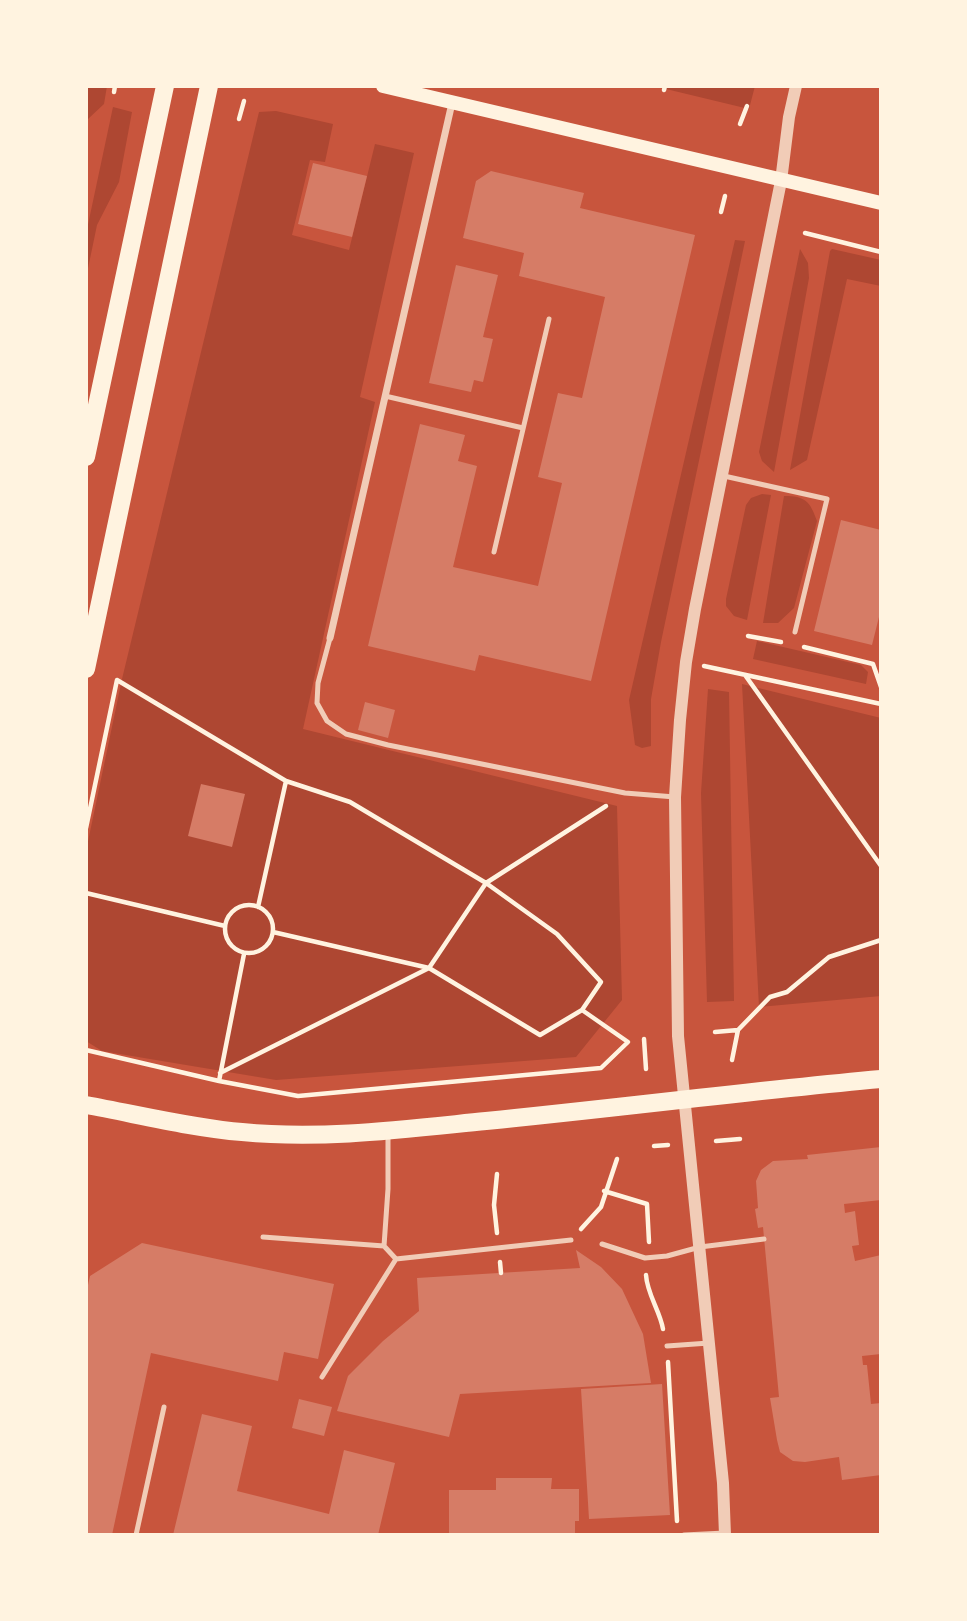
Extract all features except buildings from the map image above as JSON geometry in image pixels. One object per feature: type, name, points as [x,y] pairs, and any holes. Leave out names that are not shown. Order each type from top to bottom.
[{"type":"main road","points":[[86,457],[165,86]]},
{"type":"main road","points":[[86,669],[209,86]]},
{"type":"main road","points":[[392,87],[881,203]]},
{"type":"main road","points":[[86,1105],[241,1132],[302,1135],[387,1130],[881,1079]]},
{"type":"street","points":[[725,1534],[723,1483],[678,1036],[676,797],[686,662],[781,181],[796,86]]},
{"type":"street","points":[[330,638],[452,103]]},
{"type":"lane","points":[[494,552],[549,319]]},
{"type":"lane","points":[[385,396],[523,428]]},
{"type":"lane","points":[[721,476],[827,499],[795,632]]},
{"type":"lane","points":[[330,638],[318,683],[317,703],[327,721],[346,734],[625,793],[676,797]]},
{"type":"lane","points":[[384,1246],[388,1189],[387,1130]]},
{"type":"lane","points":[[263,1237],[384,1246],[396,1259]]},
{"type":"lane","points":[[602,1244],[645,1258],[667,1256],[700,1247],[764,1239]]},
{"type":"lane","points":[[396,1259],[571,1240]]},
{"type":"lane","points":[[322,1377],[396,1259]]},
{"type":"lane","points":[[667,1346],[709,1343]]},
{"type":"lane","points":[[136,1535],[164,1407]]},
{"type":"lane","points":[[684,1535],[725,1534]]},
{"type":"path","points":[[114,92],[115,86]]},
{"type":"path","points":[[239,119],[244,101]]},
{"type":"path","points":[[740,124],[747,106]]},
{"type":"path","points":[[721,212],[725,196]]},
{"type":"path","points":[[805,233],[881,252]]},
{"type":"path","points":[[748,636],[873,664],[881,687]]},
{"type":"path","points":[[686,662],[881,704]]},
{"type":"path","points":[[745,675],[881,866]]},
{"type":"path","points":[[86,828],[117,680],[286,781],[350,802],[486,883],[557,934],[601,982],[582,1010],[540,1035],[429,968],[273,933]]},
{"type":"path","points":[[258,907],[286,781]]},
{"type":"path","points":[[220,1073],[429,968],[486,883],[625,793]]},
{"type":"path","points":[[872,853],[881,852]]},
{"type":"path","points":[[86,893],[226,926]]},
{"type":"path","points":[[247,905],[258,907],[267,912],[273,933],[270,943],[262,950],[244,954],[232,946],[227,937],[226,926],[229,916],[237,909],[247,905]]},
{"type":"path","points":[[732,1060],[738,1030],[770,998],[787,992],[830,957],[881,940]]},
{"type":"path","points":[[219,1081],[244,954]]},
{"type":"path","points":[[86,1049],[219,1081],[298,1096],[601,1068],[628,1042],[582,1010]]},
{"type":"path","points":[[715,1032],[738,1030]]},
{"type":"path","points":[[644,1039],[646,1069]]},
{"type":"path","points":[[716,1142],[740,1139]]},
{"type":"path","points":[[654,1146],[668,1145]]},
{"type":"path","points":[[571,1240],[601,1207],[617,1159]]},
{"type":"path","points":[[494,1205],[497,1174]]},
{"type":"shaded area","points":[[86,86],[107,86],[104,104],[88,119],[86,125]]},
{"type":"shaded area","points":[[666,86],[755,86],[749,109],[666,89]]},
{"type":"shaded area","points":[[113,107],[132,112],[119,182],[97,225],[86,278],[86,234]]},
{"type":"shaded area","points":[[276,111],[333,124],[325,162],[310,160],[292,235],[349,250],[375,144],[414,153],[360,397],[375,402],[303,729],[617,806],[622,1000],[576,1057],[276,1080],[102,1051],[86,1041],[86,851],[122,679],[259,112]]},
{"type":"shaded area","points":[[735,240],[745,241],[661,642],[651,699],[651,746],[642,748],[635,745],[629,700]]},
{"type":"shaded area","points":[[800,249],[808,263],[809,278],[774,472],[762,461],[759,452]]},
{"type":"shaded area","points":[[832,249],[881,260],[881,286],[847,279],[807,460],[790,470],[830,251]]},
{"type":"shaded area","points":[[762,494],[771,495],[747,620],[734,616],[726,606],[726,599],[746,505],[751,498]]},
{"type":"shaded area","points":[[784,496],[806,501],[817,521],[794,608],[778,623],[763,623]]},
{"type":"shaded area","points":[[757,641],[861,665],[868,672],[866,684],[753,659]]},
{"type":"shaded area","points":[[742,684],[881,718],[881,996],[759,1007]]},
{"type":"shaded area","points":[[708,689],[729,692],[734,1001],[707,1002],[701,793]]}]
